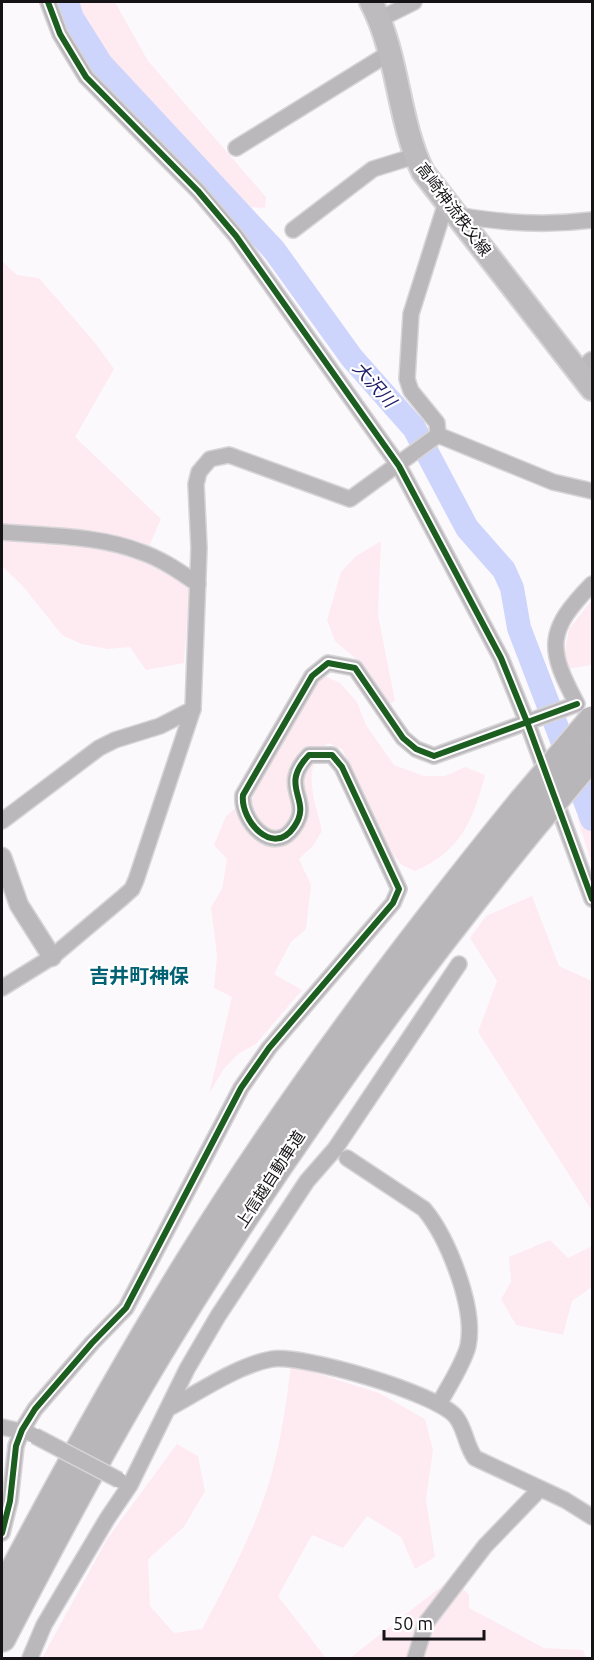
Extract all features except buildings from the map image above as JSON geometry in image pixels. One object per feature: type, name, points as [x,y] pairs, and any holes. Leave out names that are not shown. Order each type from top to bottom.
[{"type":"highway","name":"上信越自動車道","points":[[2,1638],[125,1410],[249,1210],[351,1061],[448,930],[592,720]]},
{"type":"highway","name":"上信越自動車道","points":[[2,1593],[111,1391],[192,1256],[243,1177],[383,979],[530,811],[592,756]]},
{"type":"main road","name":"高崎神流秩父線","points":[[376,10],[391,52],[415,156],[423,172],[588,374]]},
{"type":"street","points":[[48,2],[60,34],[86,77],[198,191],[236,236],[318,354],[376,430],[399,466],[501,658],[592,899]]},
{"type":"street","points":[[376,10],[414,2]]},
{"type":"street","points":[[236,148],[391,52]]},
{"type":"street","points":[[293,230],[373,169],[415,156]]},
{"type":"street","points":[[438,435],[437,423],[411,391],[407,379],[411,314],[451,209],[524,224],[592,220]]},
{"type":"street","points":[[2,988],[52,957],[132,889],[193,709],[198,584],[196,484],[199,472],[210,459],[229,455],[239,457],[344,499],[356,497],[399,466],[432,437],[438,435],[553,482],[592,491]]},
{"type":"street","points":[[2,532],[107,543],[138,551],[158,559],[198,584]]},
{"type":"street","points":[[2,1533],[10,1501],[16,1446],[28,1433],[49,1392],[126,1308],[241,1088],[269,1048],[393,903],[399,889],[342,767],[332,755],[309,755],[298,766],[294,777],[301,811],[294,828],[280,838],[267,838],[253,826],[241,807],[243,795],[312,676],[328,663],[355,668],[403,738],[416,749],[434,756],[577,704],[555,659],[558,632],[569,608],[592,584]]},
{"type":"street","points":[[2,821],[99,747],[160,726],[193,709]]},
{"type":"street","points":[[2,857],[19,905],[52,957]]},
{"type":"street","points":[[30,1659],[44,1625],[169,1408],[187,1369],[219,1316],[307,1181],[334,1149],[459,964]]},
{"type":"street","points":[[347,1158],[424,1209],[456,1269],[470,1321],[467,1348],[439,1404]]},
{"type":"street","points":[[169,1408],[246,1367],[271,1359],[291,1358],[336,1368],[439,1404],[458,1418],[468,1448],[475,1458],[592,1517]]},
{"type":"street","points":[[2,1427],[28,1433],[124,1483]]},
{"type":"street","points":[[415,1659],[426,1623],[485,1546],[540,1489]]},
{"type":"shaded area","points":[[73,2],[115,2],[148,61],[266,197],[265,208],[250,207],[115,72],[81,24]]},
{"type":"shaded area","points":[[2,261],[17,275],[39,278],[96,344],[114,369],[75,437],[161,519],[144,558],[190,586],[184,663],[146,670],[130,647],[108,649],[81,644],[62,635],[22,585],[2,566]]},
{"type":"shaded area","points":[[381,541],[378,615],[395,701],[387,705],[356,659],[335,641],[327,620],[341,572],[356,556]]},
{"type":"shaded area","points":[[592,600],[592,665],[561,670],[569,629]]},
{"type":"shaded area","points":[[327,677],[340,683],[357,702],[366,725],[394,765],[424,776],[445,776],[465,767],[485,775],[475,807],[463,833],[444,854],[415,871],[402,865],[394,856],[375,823],[342,749],[328,743],[319,752],[314,763],[312,784],[322,831],[313,846],[299,859],[311,885],[306,929],[291,942],[274,974],[302,990],[256,1044],[238,1054],[223,1070],[209,1094],[232,997],[214,988],[217,956],[211,907],[222,889],[227,859],[214,845],[226,816],[249,796],[314,681]]},
{"type":"shaded area","points":[[592,811],[592,864],[577,817]]},
{"type":"shaded area","points":[[532,896],[559,966],[592,981],[592,1211],[478,1032],[497,981],[470,938],[486,916]]},
{"type":"shaded area","points":[[550,1240],[568,1258],[592,1246],[592,1287],[572,1301],[563,1335],[516,1325],[501,1299],[511,1282],[509,1257]]},
{"type":"shaded area","points":[[291,1365],[379,1393],[425,1419],[433,1450],[426,1500],[435,1557],[415,1569],[401,1537],[367,1516],[343,1548],[312,1535],[278,1596],[326,1658],[42,1658],[107,1539],[177,1444],[198,1456],[205,1491],[184,1527],[148,1559],[150,1606],[174,1633],[202,1629],[240,1555],[266,1492],[280,1438]]},
{"type":"shaded area","points":[[452,1578],[469,1595],[469,1608],[544,1648],[583,1650],[586,1658],[350,1658]]},
{"type":"waterway","name":"大沢川","points":[[67,2],[72,18],[101,64],[274,250],[352,358],[414,428],[467,528],[504,570],[512,588],[519,628],[592,819]]},
{"type":"cycle path","points":[[48,2],[60,34],[86,77],[198,191],[236,236],[399,466],[501,658],[592,899]]},
{"type":"cycle path","points":[[2,1533],[10,1501],[16,1446],[22,1430],[35,1409],[92,1343],[126,1308],[241,1088],[269,1048],[393,903],[399,889],[342,767],[332,755],[309,755],[300,766],[295,785],[300,809],[299,817],[286,836],[277,839],[268,837],[252,824],[247,815],[243,805],[243,795],[312,676],[328,663],[355,668],[403,738],[416,749],[434,756],[577,704]]},
{"type":"district","name":"吉井町神保","points":[[139,975]]}]
